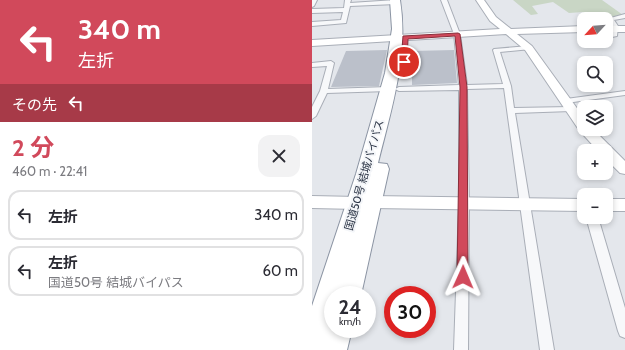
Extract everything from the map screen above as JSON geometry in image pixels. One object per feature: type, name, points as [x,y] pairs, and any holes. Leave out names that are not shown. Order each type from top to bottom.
[{"type":"highway","name":"国道50号 結城バイパス","points":[[312,346],[364,202],[394,89],[394,62],[401,37],[398,1]]},
{"type":"highway","name":"国道50号 結城バイパス","points":[[350,286],[364,202]]},
{"type":"highway","points":[[333,350],[336,338]]},
{"type":"street","points":[[312,5],[314,0]]},
{"type":"street","points":[[444,0],[458,34],[463,87],[464,204],[461,350]]},
{"type":"street","points":[[480,0],[494,19],[529,48],[577,117]]},
{"type":"street","points":[[312,11],[347,5],[398,1]]},
{"type":"street","points":[[312,24],[344,22],[347,5]]},
{"type":"street","points":[[613,18],[625,16]]},
{"type":"street","points":[[312,44],[401,37],[509,31],[577,29]]},
{"type":"street","points":[[613,31],[625,29]]},
{"type":"street","points":[[529,48],[496,50],[508,86],[547,350]]},
{"type":"street","points":[[312,65],[331,63],[324,91],[312,116]]},
{"type":"street","points":[[324,91],[508,86]]},
{"type":"street","points":[[511,111],[568,105],[625,93]]},
{"type":"street","points":[[592,136],[600,144]]},
{"type":"street","points":[[613,158],[625,169]]},
{"type":"street","points":[[312,202],[577,205]]},
{"type":"street","points":[[613,205],[625,205]]},
{"type":"street","points":[[594,224],[625,331]]},
{"type":"green space","points":[[513,0],[602,0],[623,15],[613,17],[613,12],[569,13],[553,2],[532,6],[538,14],[531,15]]},
{"type":"building","points":[[387,50],[379,86],[331,87],[346,51]]},
{"type":"building","points":[[454,50],[457,83],[412,85],[412,51]]},
{"type":"route","points":[[404,62],[405,37],[458,34],[463,87],[463,277]]}]
